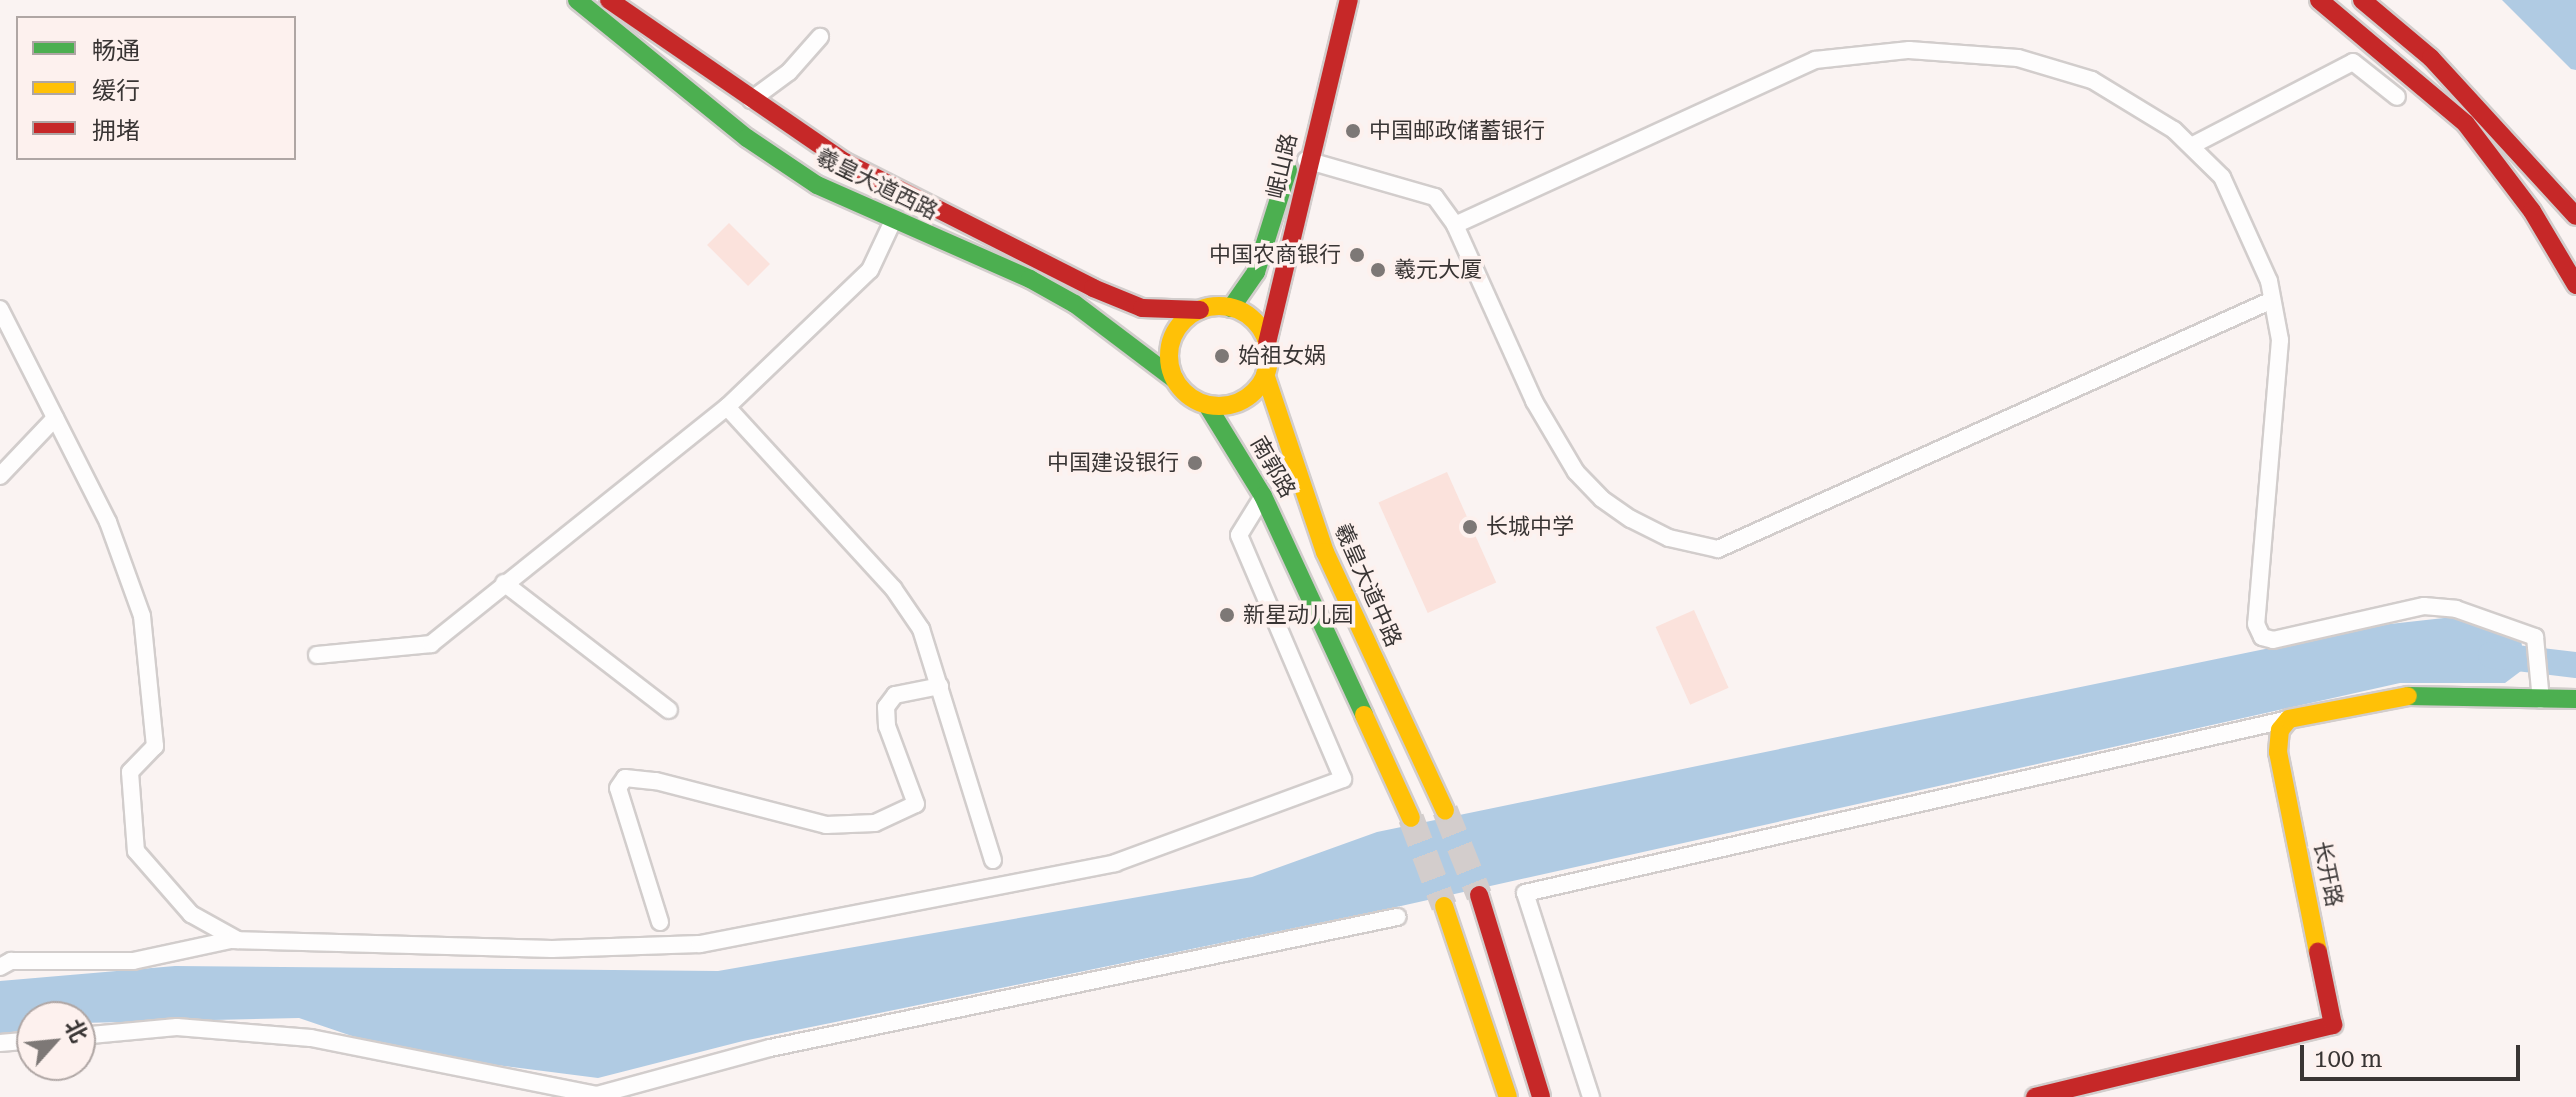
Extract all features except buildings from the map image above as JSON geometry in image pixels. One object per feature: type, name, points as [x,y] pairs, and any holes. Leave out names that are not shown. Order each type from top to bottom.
[{"type":"main road","name":"羲皇大道西路","points":[[577,0],[747,138],[817,185],[892,223],[1064,298],[1174,379]]},
{"type":"main road","name":"羲皇大道西路","points":[[609,0],[845,162],[1093,288],[1142,308],[1200,310]]},
{"type":"main road","name":"岷山路","points":[[1231,308],[1256,272],[1274,225],[1333,0]]},
{"type":"main road","name":"岷山路","points":[[1267,343],[1306,160],[1349,0]]},
{"type":"main road","points":[[2319,0],[2466,124],[2532,211],[2576,285]]},
{"type":"main road","points":[[2362,0],[2431,58],[2576,216]]},
{"type":"main road","points":[[1231,308],[1249,317],[1267,343],[1265,374],[1254,391],[1237,403],[1207,405],[1188,396],[1174,379],[1169,360],[1172,339],[1183,321],[1200,310],[1231,308]]},
{"type":"main road","name":"羲皇大道中路","points":[[1265,374],[1325,552],[1445,810]]},
{"type":"main road","name":"南郭路","points":[[1207,405],[1263,496],[1293,555],[1411,818]]},
{"type":"main road","points":[[2289,719],[2416,694],[2576,699]]},
{"type":"main road","name":"长开路","points":[[2035,1097],[2333,1025],[2278,752],[2280,730],[2289,719]]},
{"type":"main road","points":[[1479,895],[1541,1097]]},
{"type":"main road","points":[[1444,906],[1508,1097]]},
{"type":"street","points":[[751,100],[789,72],[820,37]]},
{"type":"street","points":[[1455,225],[1815,60],[1909,50],[2018,58],[2092,80],[2174,130],[2222,177],[2272,300],[2280,340],[2256,624],[2262,637],[2273,640],[2424,606],[2470,613],[2535,637],[2541,700]]},
{"type":"street","points":[[2191,146],[2353,62],[2397,97]]},
{"type":"street","points":[[1306,160],[1435,197],[1455,225],[1534,401],[1576,472],[1602,499],[1631,519],[1669,538],[1718,549],[2272,300]]},
{"type":"street","points":[[317,655],[431,644],[727,407],[870,270],[892,223]]},
{"type":"street","points":[[0,309],[108,522],[142,616],[155,746],[130,772],[136,851],[191,914],[240,941]]},
{"type":"street","points":[[727,407],[893,588],[921,629],[993,860]]},
{"type":"street","points":[[0,476],[55,418]]},
{"type":"street","points":[[4,963],[133,961],[240,941],[552,949],[700,944],[1115,863],[1343,779],[1239,535],[1263,496]]},
{"type":"street","points":[[504,583],[669,710]]},
{"type":"street","points":[[660,922],[618,788],[625,778],[656,781],[826,825],[875,823],[916,804],[887,726],[886,707],[895,695],[940,686]]},
{"type":"street","points":[[1591,1097],[1525,893],[2289,719]]},
{"type":"street","points":[[96,1035],[177,1027],[311,1038],[597,1095],[770,1048],[1397,917]]},
{"type":"shaded area","points":[[729,223],[770,264],[748,286],[707,245]]},
{"type":"shaded area","points":[[1447,472],[1496,583],[1428,613],[1378,503]]},
{"type":"shaded area","points":[[1694,610],[1729,688],[1690,705],[1656,627]]},
{"type":"water","points":[[2502,0],[2576,0],[2576,70],[2571,69]]},
{"type":"water","points":[[2453,617],[2521,639],[2525,668],[2505,683],[2400,683],[1401,906],[743,1041],[598,1078],[402,1053],[299,1018],[96,1023],[96,1001],[16,1001],[16,1032],[0,1034],[0,981],[175,966],[718,971],[1252,877],[1377,832],[2381,625]]},
{"type":"waterway","points":[[2491,655],[2576,665]]},
{"type":"tunnel","points":[[1445,810],[1479,895]]},
{"type":"tunnel","points":[[1411,818],[1444,906]]},
{"type":"traffic: fast","points":[[577,0],[747,138],[817,185],[1030,279],[1075,304],[1174,379]]},
{"type":"traffic: fast","points":[[1231,308],[1256,272],[1288,170]]},
{"type":"traffic: fast","points":[[1207,405],[1263,496],[1364,715]]},
{"type":"traffic: fast","points":[[2408,696],[2576,699]]},
{"type":"traffic: slow","points":[[1219,306],[1238,310],[1254,321],[1265,337],[1269,356],[1265,375],[1254,391],[1238,402],[1219,406],[1200,402],[1184,391],[1173,375],[1169,356],[1173,337],[1184,321],[1200,310],[1219,306]]},
{"type":"traffic: slow","points":[[1265,374],[1325,552],[1445,810]]},
{"type":"traffic: slow","points":[[2318,952],[2278,752],[2280,730],[2289,719],[2408,696]]},
{"type":"traffic: slow","points":[[1364,715],[1411,818]]},
{"type":"traffic: slow","points":[[1444,906],[1508,1097]]},
{"type":"traffic: jam","points":[[609,0],[845,162],[1093,288],[1142,308],[1200,310]]},
{"type":"traffic: jam","points":[[1267,343],[1349,0]]},
{"type":"traffic: jam","points":[[2319,0],[2466,124],[2532,211],[2576,285]]},
{"type":"traffic: jam","points":[[2362,0],[2431,58],[2576,216]]},
{"type":"traffic: jam","points":[[1479,895],[1541,1097]]},
{"type":"traffic: jam","points":[[2035,1097],[2333,1025],[2318,952]]},
{"type":"place","name":"中国邮政储蓄银行","points":[[1353,131]]},
{"type":"place","name":"中国农商银行","points":[[1357,255]]},
{"type":"place","name":"羲元大厦","points":[[1378,270]]},
{"type":"place","name":"始祖女娲","points":[[1222,356]]},
{"type":"place","name":"中国建设银行","points":[[1195,463]]},
{"type":"place","name":"长城中学","points":[[1470,527]]},
{"type":"place","name":"新星动儿园","points":[[1227,615]]}]
